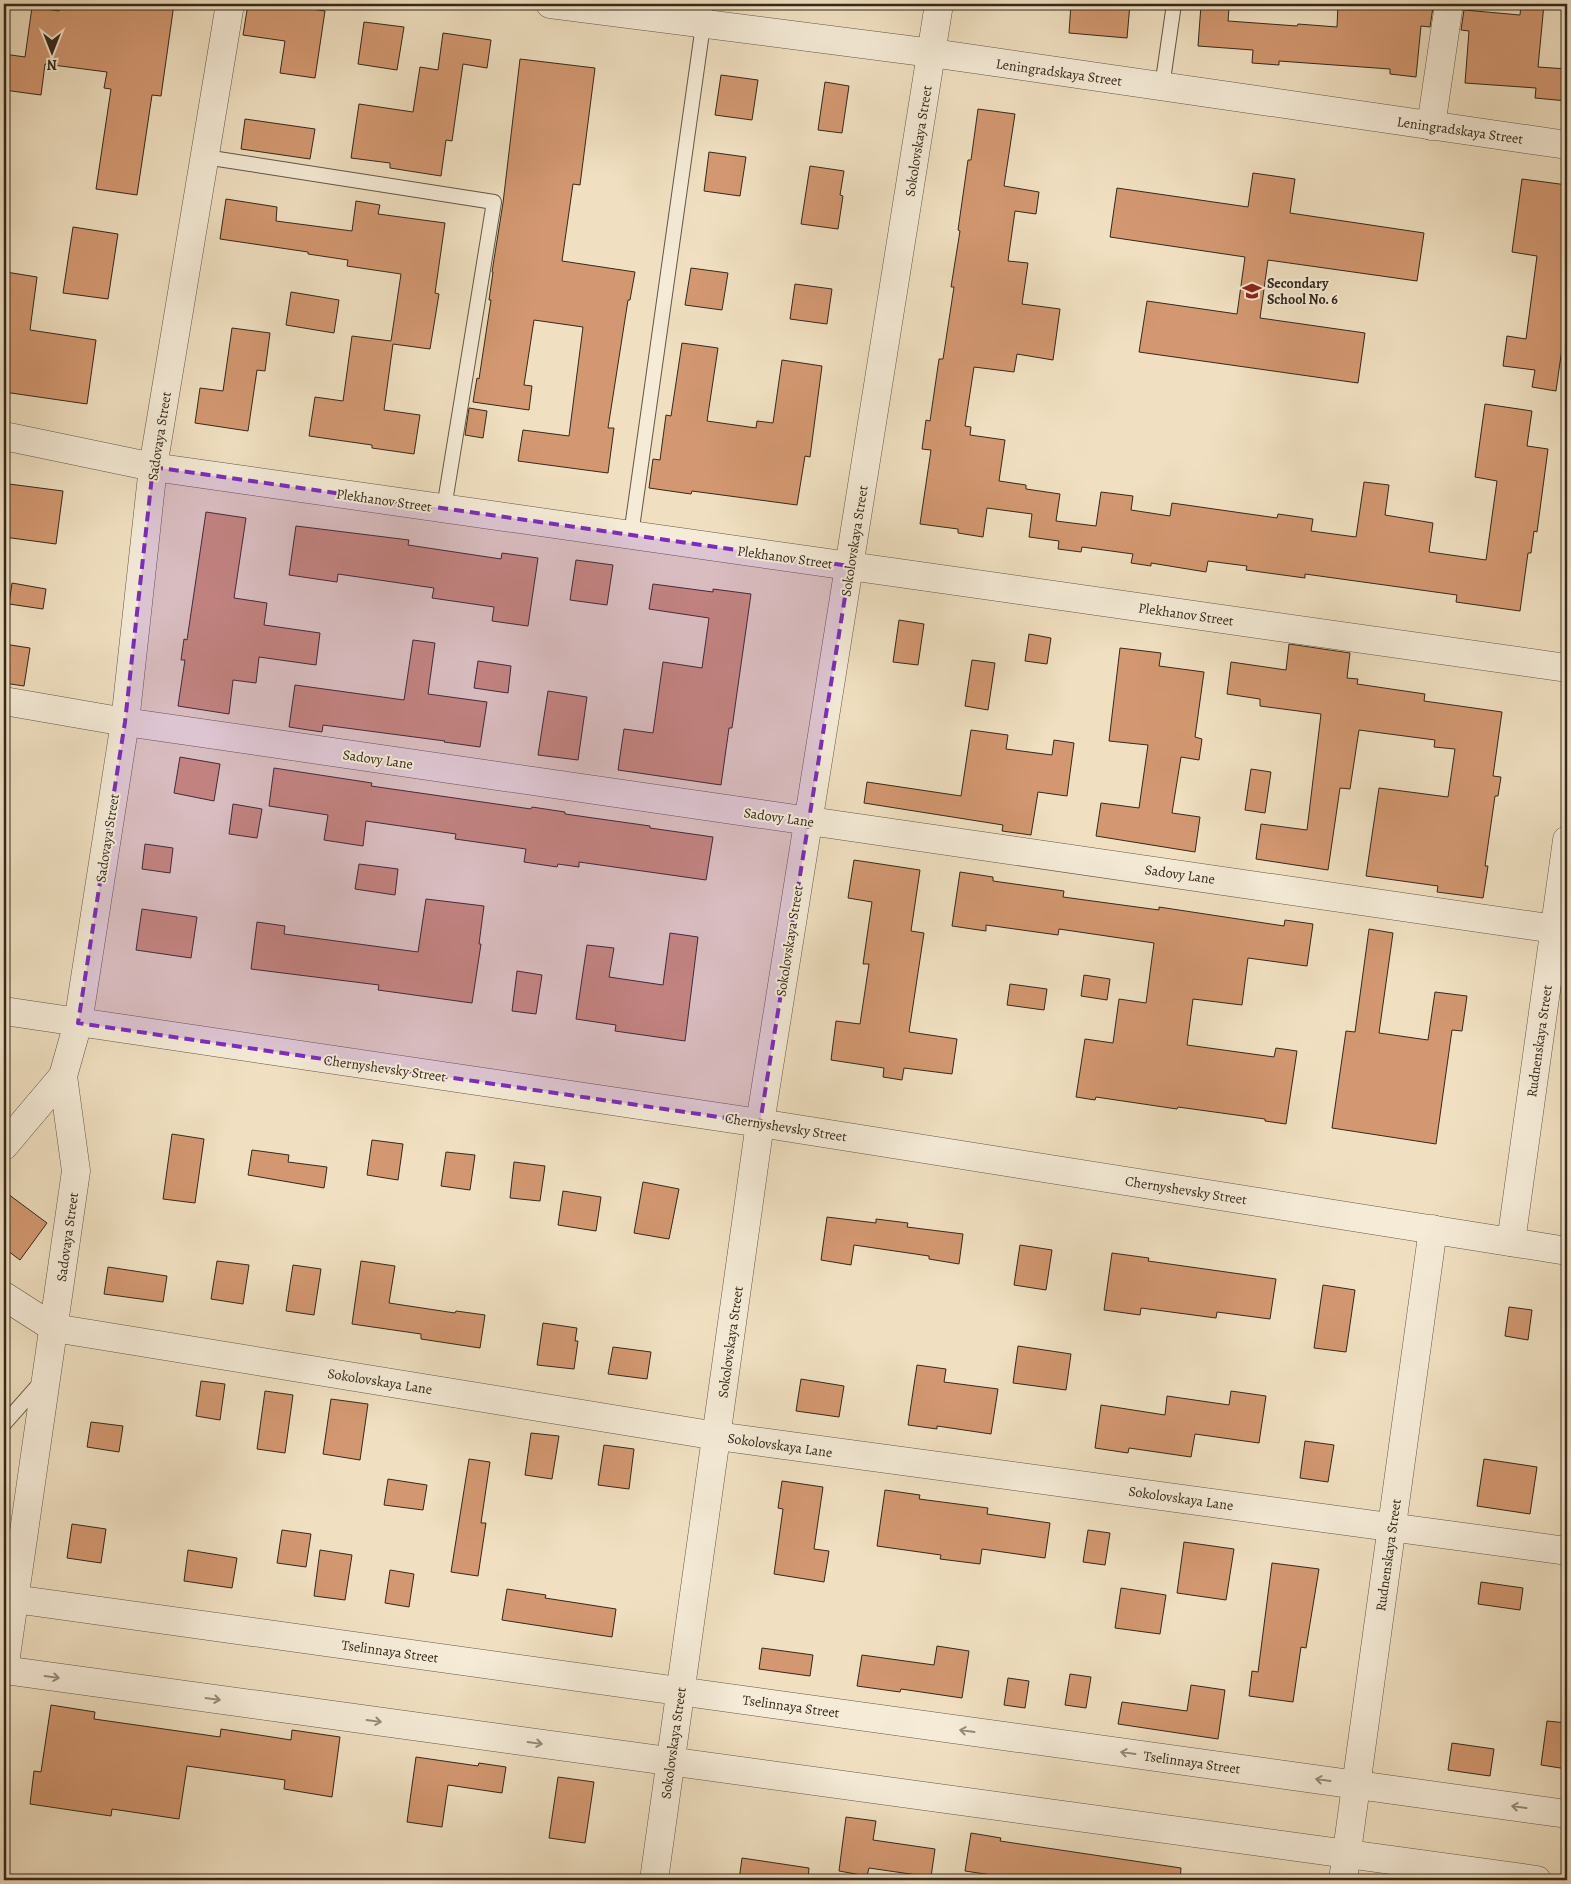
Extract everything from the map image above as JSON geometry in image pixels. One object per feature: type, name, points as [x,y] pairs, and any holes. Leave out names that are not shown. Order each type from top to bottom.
[{"type":"street","name":"Sadovaya Street","points":[[4,1670],[76,1172],[63,1076],[78,1023],[125,722],[154,467],[230,4]]},
{"type":"street","name":"Leningradskaya Street","points":[[550,4],[705,14],[932,53],[1567,145]]},
{"type":"street","name":"Sokolovskaya Street","points":[[654,1880],[760,1123],[939,4]]},
{"type":"street","points":[[1431,126],[1449,4]]},
{"type":"street","name":"Plekhanov Street","points":[[4,436],[154,467],[1567,668]]},
{"type":"street","name":"Sadovy Lane","points":[[4,700],[125,722],[1555,929]]},
{"type":"street","name":"Rudnenskaya Street","points":[[1511,1242],[1567,840]]},
{"type":"street","name":"Chernyshevsky Street","points":[[4,1011],[760,1123],[1567,1251]]},
{"type":"street","points":[[4,1146],[63,1076]]},
{"type":"street","name":"Rudnenskaya Street","points":[[1345,1867],[1432,1229]]},
{"type":"street","name":"Sokolovskaya Lane","points":[[4,1296],[54,1328],[716,1436],[1567,1551]]},
{"type":"street","name":"Tselinnaya Street","points":[[14,1598],[1567,1814]]},
{"type":"street","points":[[4,1670],[671,1761],[1345,1867],[1537,1880]]},
{"type":"lane","points":[[1162,87],[1174,4]]},
{"type":"lane","points":[[631,535],[705,14]]},
{"type":"lane","points":[[205,157],[494,202],[444,508]]},
{"type":"lane","points":[[4,1424],[47,1375]]},
{"type":"highlighted area","points":[[153,467],[850,566],[760,1123],[78,1023],[125,722]]},
{"type":"building","points":[[60,4],[174,4],[161,96],[152,95],[137,195],[96,189],[111,89],[104,88],[107,72],[45,64],[41,95],[4,90],[4,54],[25,57],[32,7],[59,11]]},
{"type":"building","points":[[248,4],[285,4],[325,11],[315,78],[280,73],[285,41],[243,35]]},
{"type":"building","points":[[1071,4],[1130,4],[1127,38],[1069,33]]},
{"type":"building","points":[[1338,4],[1431,4],[1431,7],[1433,7],[1430,27],[1421,26],[1416,77],[1390,74],[1390,69],[1279,61],[1279,65],[1252,63],[1253,50],[1198,46],[1201,5],[1229,8],[1228,21],[1337,27]]},
{"type":"building","points":[[1521,4],[1544,4],[1538,67],[1567,69],[1567,101],[1535,98],[1536,88],[1465,83],[1469,31],[1461,30],[1464,10],[1520,15]]},
{"type":"building","points":[[364,22],[404,27],[397,70],[358,64]]},
{"type":"building","points":[[443,33],[491,40],[487,68],[463,64],[452,141],[446,140],[441,176],[390,168],[390,163],[351,158],[359,104],[413,112],[420,67],[438,70]]},
{"type":"building","points":[[520,59],[595,68],[580,185],[573,184],[562,261],[635,272],[630,300],[628,300],[608,428],[614,428],[608,473],[518,461],[523,430],[569,436],[583,327],[534,320],[524,385],[532,386],[529,410],[473,402],[477,378],[479,379],[491,300],[489,300],[492,272],[503,203]]},
{"type":"building","points":[[721,75],[758,80],[752,120],[715,115]]},
{"type":"building","points":[[825,82],[849,86],[842,133],[818,130]]},
{"type":"building","points":[[978,109],[1015,114],[1004,186],[1039,192],[1036,214],[1015,211],[1008,261],[1028,263],[1022,304],[1060,309],[1053,360],[1017,354],[1014,372],[974,367],[965,426],[971,427],[970,435],[1005,440],[999,481],[1026,485],[1026,489],[1060,494],[1056,521],[1096,526],[1101,492],[1133,496],[1131,510],[1170,516],[1172,503],[1277,518],[1278,514],[1313,519],[1311,531],[1356,537],[1364,482],[1389,485],[1385,515],[1433,523],[1429,552],[1486,560],[1497,481],[1475,477],[1485,404],[1532,411],[1527,446],[1548,449],[1537,532],[1534,531],[1531,553],[1528,553],[1520,611],[1456,602],[1457,595],[1305,574],[1305,578],[1246,570],[1247,566],[1208,561],[1206,572],[1151,563],[1151,566],[1131,563],[1133,554],[1082,547],[1081,552],[1058,549],[1059,541],[1029,537],[1032,514],[987,508],[983,537],[958,533],[958,529],[920,524],[931,450],[922,449],[926,420],[930,421],[939,359],[943,359],[954,287],[951,287],[960,231],[958,230],[968,160],[971,160]]},
{"type":"building","points":[[245,119],[315,129],[310,159],[241,149]]},
{"type":"building","points":[[709,152],[746,157],[740,196],[704,191]]},
{"type":"building","points":[[810,166],[844,171],[840,195],[843,196],[838,229],[801,224]]},
{"type":"building","name":"Secondary School No. 6","points":[[1253,173],[1295,179],[1290,213],[1424,233],[1417,281],[1268,260],[1260,318],[1365,333],[1358,383],[1139,352],[1147,301],[1237,314],[1245,257],[1110,237],[1117,188],[1248,207]]},
{"type":"building","points":[[1522,179],[1567,185],[1567,335],[1564,334],[1556,391],[1532,387],[1535,370],[1503,366],[1507,336],[1526,339],[1537,256],[1512,252]]},
{"type":"building","points":[[226,199],[277,207],[276,221],[352,231],[356,201],[380,205],[378,214],[445,223],[435,293],[439,294],[430,349],[393,344],[384,410],[420,415],[414,454],[372,448],[372,445],[309,436],[315,397],[343,401],[352,336],[391,341],[401,274],[347,266],[348,260],[308,254],[308,252],[220,239]]},
{"type":"building","points":[[73,227],[118,234],[108,299],[63,293]]},
{"type":"building","points":[[691,268],[728,273],[722,310],[685,305]]},
{"type":"building","points":[[6,272],[37,277],[30,330],[96,340],[87,404],[4,392],[4,285]]},
{"type":"building","points":[[795,284],[832,289],[827,324],[790,319]]},
{"type":"building","points":[[291,292],[339,300],[334,333],[286,325]]},
{"type":"building","points":[[232,328],[270,333],[265,371],[257,370],[248,431],[195,423],[200,388],[223,391]]},
{"type":"building","points":[[682,343],[718,348],[707,421],[756,428],[757,421],[773,423],[782,360],[822,366],[810,457],[805,456],[797,505],[692,491],[691,494],[649,488],[653,459],[660,460],[666,415],[671,416]]},
{"type":"building","points":[[469,408],[487,411],[483,438],[465,435]]},
{"type":"building","points":[[9,484],[63,491],[56,544],[4,537]]},
{"type":"building","points":[[206,512],[246,518],[234,598],[267,603],[264,625],[320,633],[316,665],[259,657],[256,683],[233,680],[229,714],[178,706],[185,660],[181,660],[184,639],[187,640]]},
{"type":"building","points":[[296,526],[409,540],[408,545],[501,559],[502,553],[538,558],[528,626],[492,621],[494,607],[432,598],[434,588],[338,574],[337,582],[289,575]]},
{"type":"building","points":[[576,560],[613,565],[607,605],[570,600]]},
{"type":"building","points":[[12,583],[46,589],[43,609],[9,604]]},
{"type":"building","points":[[653,584],[713,592],[713,589],[751,594],[732,728],[729,728],[721,785],[618,770],[624,729],[653,733],[663,662],[702,668],[709,618],[649,609]]},
{"type":"building","points":[[899,620],[924,624],[918,665],[893,662]]},
{"type":"building","points":[[1029,634],[1051,638],[1047,664],[1025,661]]},
{"type":"building","points":[[413,640],[435,643],[428,694],[487,702],[480,747],[323,725],[322,732],[289,727],[295,685],[404,700]]},
{"type":"building","points":[[4,644],[30,648],[24,686],[4,683]]},
{"type":"building","points":[[1289,644],[1350,653],[1347,678],[1358,679],[1357,684],[1425,694],[1424,701],[1502,712],[1493,776],[1501,777],[1498,796],[1495,796],[1485,866],[1488,866],[1483,898],[1437,892],[1438,886],[1366,876],[1379,788],[1448,797],[1455,749],[1434,747],[1435,740],[1359,730],[1350,789],[1340,788],[1328,870],[1256,859],[1261,824],[1307,830],[1321,714],[1260,706],[1260,699],[1227,694],[1231,662],[1286,670]]},
{"type":"building","points":[[1120,648],[1161,653],[1159,666],[1204,672],[1195,737],[1202,739],[1199,760],[1181,757],[1172,813],[1200,817],[1195,852],[1096,836],[1101,803],[1139,808],[1148,745],[1109,741]]},
{"type":"building","points":[[972,660],[995,663],[988,710],[965,706]]},
{"type":"building","points":[[478,661],[511,666],[508,693],[474,688]]},
{"type":"building","points":[[548,691],[587,697],[578,760],[538,755]]},
{"type":"building","points":[[971,730],[1008,735],[1006,749],[1052,755],[1054,740],[1074,743],[1067,796],[1038,792],[1031,835],[1002,831],[1003,825],[864,803],[867,782],[961,796]]},
{"type":"building","points":[[180,757],[220,764],[214,801],[174,793]]},
{"type":"building","points":[[274,768],[372,783],[371,786],[531,809],[532,807],[565,812],[565,814],[713,837],[706,880],[579,862],[579,867],[558,864],[557,867],[524,862],[526,849],[455,839],[456,834],[366,821],[363,846],[324,840],[328,815],[269,806]]},
{"type":"building","points":[[1251,769],[1271,772],[1265,813],[1245,810]]},
{"type":"building","points":[[233,804],[262,809],[257,838],[229,834]]},
{"type":"building","points":[[145,844],[173,848],[170,873],[142,869]]},
{"type":"building","points":[[854,860],[920,870],[911,931],[924,933],[909,1032],[957,1039],[952,1074],[904,1068],[902,1080],[883,1077],[884,1068],[831,1060],[836,1021],[860,1024],[869,964],[863,964],[872,902],[848,898]]},
{"type":"building","points":[[359,864],[398,869],[395,895],[355,889]]},
{"type":"building","points":[[960,872],[993,877],[993,881],[1064,891],[1063,897],[1159,910],[1159,907],[1284,926],[1285,920],[1313,924],[1307,966],[1248,958],[1242,1005],[1193,999],[1187,1045],[1274,1057],[1276,1048],[1297,1051],[1286,1124],[1265,1121],[1265,1119],[1178,1107],[1177,1109],[1096,1097],[1095,1100],[1076,1097],[1085,1039],[1113,1043],[1119,999],[1146,1003],[1154,943],[1059,929],[1058,935],[986,925],[986,931],[952,926]]},
{"type":"building","points":[[426,899],[484,906],[479,944],[481,944],[472,1003],[378,990],[379,985],[251,969],[257,922],[285,926],[284,934],[418,952]]},
{"type":"building","points":[[142,909],[197,917],[191,958],[136,950]]},
{"type":"building","points":[[1369,929],[1393,933],[1379,1033],[1428,1040],[1435,992],[1467,996],[1462,1031],[1452,1030],[1436,1144],[1332,1128],[1346,1031],[1355,1032]]},
{"type":"building","points":[[670,933],[698,937],[685,1041],[615,1031],[616,1025],[576,1019],[587,945],[614,948],[609,977],[663,985]]},
{"type":"building","points":[[517,971],[542,975],[536,1014],[512,1011]]},
{"type":"building","points":[[1084,975],[1110,979],[1107,1000],[1081,996]]},
{"type":"building","points":[[1010,984],[1047,989],[1044,1010],[1007,1005]]},
{"type":"building","points":[[172,1134],[204,1139],[195,1203],[163,1199]]},
{"type":"building","points":[[372,1140],[403,1144],[398,1180],[367,1175]]},
{"type":"building","points":[[252,1150],[289,1155],[288,1162],[327,1167],[324,1188],[248,1175]]},
{"type":"building","points":[[446,1152],[475,1155],[470,1190],[441,1186]]},
{"type":"building","points":[[514,1162],[545,1166],[540,1201],[510,1198]]},
{"type":"building","points":[[643,1182],[679,1189],[669,1239],[634,1233]]},
{"type":"building","points":[[4,1191],[47,1223],[20,1260],[4,1248]]},
{"type":"building","points":[[563,1191],[601,1197],[596,1231],[558,1225]]},
{"type":"building","points":[[827,1217],[876,1223],[876,1219],[908,1223],[907,1227],[963,1234],[959,1264],[929,1259],[929,1256],[854,1245],[851,1265],[821,1260]]},
{"type":"building","points":[[1020,1245],[1052,1250],[1046,1290],[1014,1285]]},
{"type":"building","points":[[1112,1253],[1149,1258],[1148,1261],[1276,1279],[1270,1319],[1217,1312],[1216,1318],[1141,1308],[1140,1315],[1104,1310]]},
{"type":"building","points":[[217,1261],[249,1265],[243,1304],[211,1299]]},
{"type":"building","points":[[361,1261],[395,1266],[389,1303],[455,1313],[456,1311],[485,1315],[480,1348],[421,1339],[421,1334],[352,1324]]},
{"type":"building","points":[[293,1265],[321,1269],[314,1315],[286,1311]]},
{"type":"building","points":[[108,1267],[167,1276],[163,1302],[104,1294]]},
{"type":"building","points":[[1323,1285],[1355,1290],[1346,1352],[1314,1348]]},
{"type":"building","points":[[1509,1307],[1532,1310],[1528,1340],[1505,1336]]},
{"type":"building","points":[[543,1323],[577,1328],[575,1341],[578,1341],[574,1369],[537,1365]]},
{"type":"building","points":[[1018,1346],[1071,1354],[1066,1390],[1013,1383]]},
{"type":"building","points":[[613,1347],[651,1352],[647,1379],[608,1374]]},
{"type":"building","points":[[917,1365],[946,1369],[944,1382],[998,1389],[991,1434],[937,1426],[937,1429],[908,1425]]},
{"type":"building","points":[[801,1379],[844,1386],[839,1417],[796,1411]]},
{"type":"building","points":[[201,1381],[225,1384],[220,1420],[196,1416]]},
{"type":"building","points":[[265,1391],[293,1395],[285,1453],[257,1449]]},
{"type":"building","points":[[1231,1391],[1266,1396],[1259,1443],[1195,1434],[1191,1457],[1129,1448],[1128,1453],[1095,1448],[1101,1405],[1165,1415],[1167,1396],[1229,1405]]},
{"type":"building","points":[[331,1399],[368,1404],[360,1460],[323,1454]]},
{"type":"building","points":[[91,1422],[123,1426],[119,1452],[87,1447]]},
{"type":"building","points":[[531,1433],[559,1436],[552,1479],[525,1475]]},
{"type":"building","points":[[1305,1441],[1334,1445],[1328,1482],[1300,1478]]},
{"type":"building","points":[[604,1445],[634,1449],[629,1489],[598,1485]]},
{"type":"building","points":[[469,1459],[490,1462],[481,1523],[486,1523],[478,1576],[451,1572]]},
{"type":"building","points":[[1484,1459],[1537,1467],[1530,1514],[1477,1506]]},
{"type":"building","points":[[388,1479],[427,1485],[423,1510],[384,1505]]},
{"type":"building","points":[[782,1481],[823,1487],[814,1549],[829,1551],[824,1582],[774,1574],[783,1509],[778,1508]]},
{"type":"building","points":[[885,1490],[920,1495],[919,1499],[988,1508],[987,1514],[1050,1523],[1045,1558],[982,1549],[980,1564],[940,1559],[941,1555],[877,1546]]},
{"type":"building","points":[[72,1524],[106,1529],[101,1563],[67,1558]]},
{"type":"building","points":[[282,1530],[311,1534],[306,1567],[277,1563]]},
{"type":"building","points":[[1088,1530],[1110,1533],[1105,1565],[1083,1562]]},
{"type":"building","points":[[1184,1542],[1234,1549],[1226,1600],[1177,1593]]},
{"type":"building","points":[[188,1550],[237,1558],[232,1588],[184,1581]]},
{"type":"building","points":[[320,1550],[352,1555],[345,1600],[314,1596]]},
{"type":"building","points":[[1272,1563],[1319,1569],[1306,1648],[1301,1647],[1293,1702],[1249,1696],[1252,1671],[1258,1672]]},
{"type":"building","points":[[390,1570],[414,1574],[409,1607],[385,1603]]},
{"type":"building","points":[[1481,1582],[1523,1588],[1520,1610],[1478,1604]]},
{"type":"building","points":[[1121,1588],[1166,1595],[1160,1634],[1115,1628]]},
{"type":"building","points":[[507,1589],[546,1595],[545,1598],[616,1609],[612,1637],[502,1620]]},
{"type":"building","points":[[937,1646],[969,1651],[962,1698],[901,1689],[900,1692],[857,1686],[862,1655],[934,1665]]},
{"type":"building","points":[[762,1648],[813,1655],[810,1676],[759,1669]]},
{"type":"building","points":[[1070,1674],[1091,1677],[1086,1708],[1065,1705]]},
{"type":"building","points":[[1008,1678],[1029,1681],[1025,1708],[1004,1705]]},
{"type":"building","points":[[1191,1685],[1225,1690],[1218,1739],[1118,1724],[1122,1702],[1187,1711]]},
{"type":"building","points":[[51,1705],[95,1712],[94,1719],[220,1737],[221,1729],[291,1740],[292,1730],[340,1737],[332,1797],[284,1789],[285,1780],[187,1766],[179,1819],[112,1809],[111,1816],[30,1804],[34,1771],[41,1772]]},
{"type":"building","points":[[1547,1721],[1567,1723],[1567,1769],[1541,1765]]},
{"type":"building","points":[[1452,1743],[1494,1749],[1490,1776],[1448,1770]]},
{"type":"building","points":[[416,1757],[478,1766],[479,1763],[506,1767],[502,1793],[448,1785],[442,1827],[407,1822]]},
{"type":"building","points":[[558,1777],[594,1782],[585,1843],[549,1838]]},
{"type":"building","points":[[846,1817],[876,1821],[873,1840],[935,1849],[931,1877],[869,1868],[867,1876],[839,1871]]},
{"type":"building","points":[[971,1833],[1001,1838],[1000,1841],[1181,1868],[1180,1880],[1025,1880],[965,1871]]},
{"type":"building","points":[[742,1858],[809,1868],[808,1880],[739,1880]]},
{"type":"place","name":"Secondary School No. 6","points":[[1252,291]]}]
